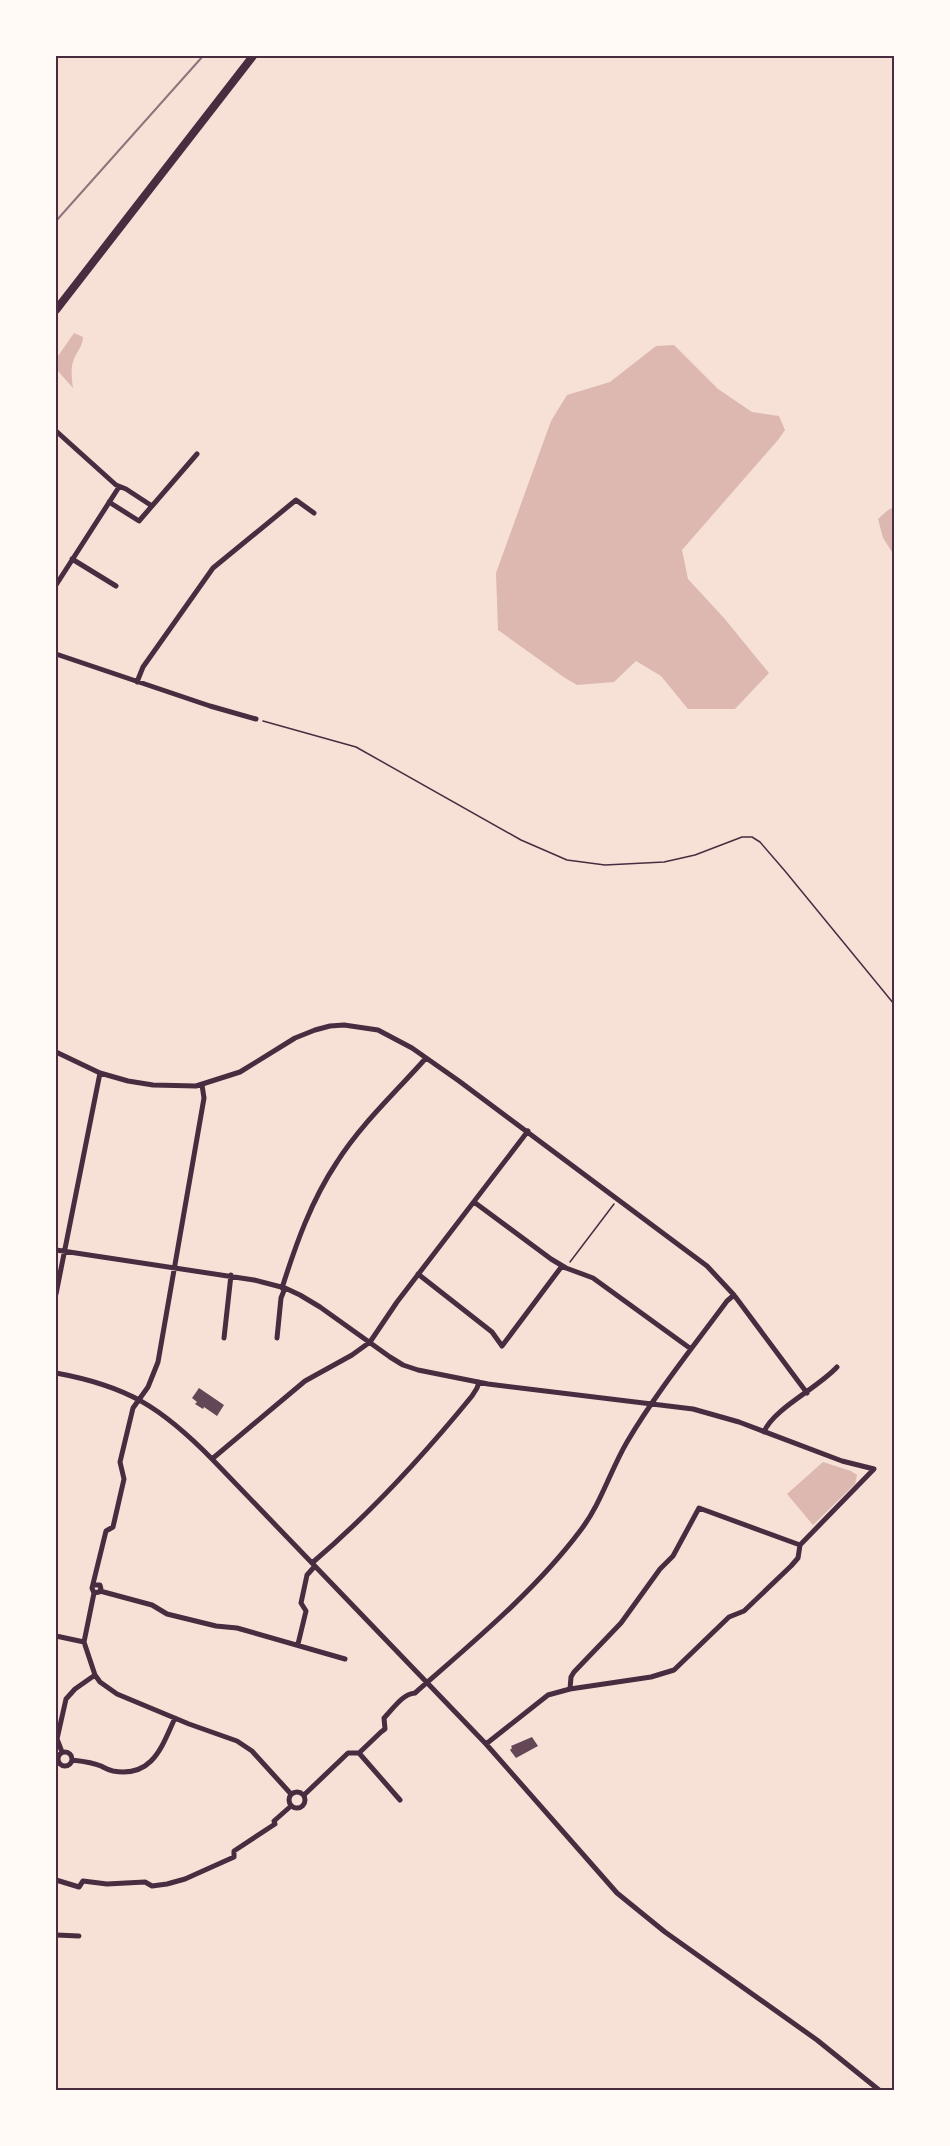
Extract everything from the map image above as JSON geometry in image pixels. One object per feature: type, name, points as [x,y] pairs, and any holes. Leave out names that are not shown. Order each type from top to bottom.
[{"type":"main road","points":[[56,310],[253,56]]},
{"type":"street","points":[[56,431],[119,487],[152,506]]},
{"type":"street","points":[[110,502],[139,521],[197,454]]},
{"type":"street","points":[[56,585],[119,487]]},
{"type":"street","points":[[137,682],[143,667],[213,568],[296,500],[314,513]]},
{"type":"street","points":[[72,559],[116,586]]},
{"type":"street","points":[[56,654],[219,710],[256,719]]},
{"type":"street","points":[[56,1052],[100,1073],[151,1085],[202,1085],[236,1074],[295,1038],[330,1026],[360,1026],[378,1030],[412,1048],[528,1131],[707,1266],[734,1295],[807,1393]]},
{"type":"street","points":[[277,1338],[281,1298],[306,1219],[335,1165],[355,1137],[426,1058]]},
{"type":"street","points":[[56,1294],[100,1073]]},
{"type":"street","points":[[202,1085],[204,1098],[158,1362],[148,1387],[133,1408],[120,1462],[124,1479],[122,1490],[113,1527],[105,1531],[94,1584],[100,1585],[84,1642],[94,1675],[107,1688],[175,1718],[237,1741],[252,1751],[291,1794]]},
{"type":"street","points":[[212,1459],[305,1381],[352,1355],[370,1342],[528,1131]]},
{"type":"street","points":[[474,1202],[564,1267],[593,1278],[691,1349]]},
{"type":"street","points":[[56,1250],[231,1275],[284,1288],[320,1307],[403,1365],[418,1370],[565,1395],[693,1409],[834,1458],[874,1469],[800,1545],[798,1558],[791,1566],[744,1611],[729,1617],[674,1670],[635,1680],[570,1689],[548,1695],[486,1744]]},
{"type":"street","points":[[418,1275],[492,1332],[502,1346],[564,1267]]},
{"type":"street","points":[[224,1338],[231,1275]]},
{"type":"street","points":[[304,1795],[348,1753],[359,1753],[385,1729],[384,1718],[408,1693],[415,1693],[532,1587],[567,1548],[598,1504],[624,1449],[654,1403],[691,1349],[734,1295]]},
{"type":"street","points":[[764,1432],[767,1424],[781,1411],[807,1393],[837,1367]]},
{"type":"street","points":[[56,1373],[116,1388],[156,1409],[212,1459],[486,1744],[617,1893],[635,1909],[817,2040],[879,2091]]},
{"type":"street","points":[[298,1644],[306,1611],[301,1603],[307,1575],[331,1547],[417,1463],[472,1396],[479,1382]]},
{"type":"street","points":[[570,1689],[574,1672],[621,1623],[673,1556],[699,1508],[800,1545]]},
{"type":"street","points":[[97,1592],[152,1605],[165,1614],[216,1626],[237,1628],[345,1659]]},
{"type":"street","points":[[56,1636],[84,1642]]},
{"type":"street","points":[[62,1752],[57,1739],[66,1699],[94,1675]]},
{"type":"street","points":[[72,1760],[102,1766],[113,1771],[137,1770],[153,1760],[159,1753],[175,1718]]},
{"type":"street","points":[[62,1752],[70,1753],[72,1760],[69,1765],[64,1766],[57,1761],[62,1752]]},
{"type":"street","points":[[359,1753],[400,1800]]},
{"type":"street","points":[[298,1792],[304,1795],[306,1801],[303,1807],[296,1809],[291,1806],[289,1800],[291,1794],[298,1792]]},
{"type":"street","points":[[56,1880],[79,1887],[83,1881],[107,1884],[145,1882],[154,1886],[180,1880],[234,1857],[234,1851],[275,1824],[274,1821],[291,1806]]},
{"type":"street","points":[[56,1935],[79,1936]]},
{"type":"path","points":[[256,719],[356,747],[521,840],[567,860],[605,865],[664,862],[695,855],[742,837],[752,837],[760,842],[894,1004]]},
{"type":"path","points":[[564,1267],[617,1198]]},
{"type":"shaded area","points":[[74,333],[83,337],[72,366],[73,388],[56,369],[56,359]]},
{"type":"shaded area","points":[[674,345],[718,389],[752,412],[779,416],[785,430],[682,550],[688,579],[724,618],[769,673],[735,709],[688,709],[661,676],[636,661],[614,682],[577,685],[498,630],[496,573],[551,421],[567,395],[610,382],[656,346]]},
{"type":"shaded area","points":[[894,507],[894,555],[883,538],[878,519]]},
{"type":"shaded area","points":[[823,1462],[857,1475],[855,1484],[813,1525],[787,1494]]},
{"type":"building","points":[[199,1388],[224,1405],[217,1416],[195,1404],[197,1402],[192,1398]]},
{"type":"building","points":[[532,1737],[538,1746],[516,1758],[510,1750],[511,1746]]},
{"type":"railway","points":[[56,221],[203,56]]}]
